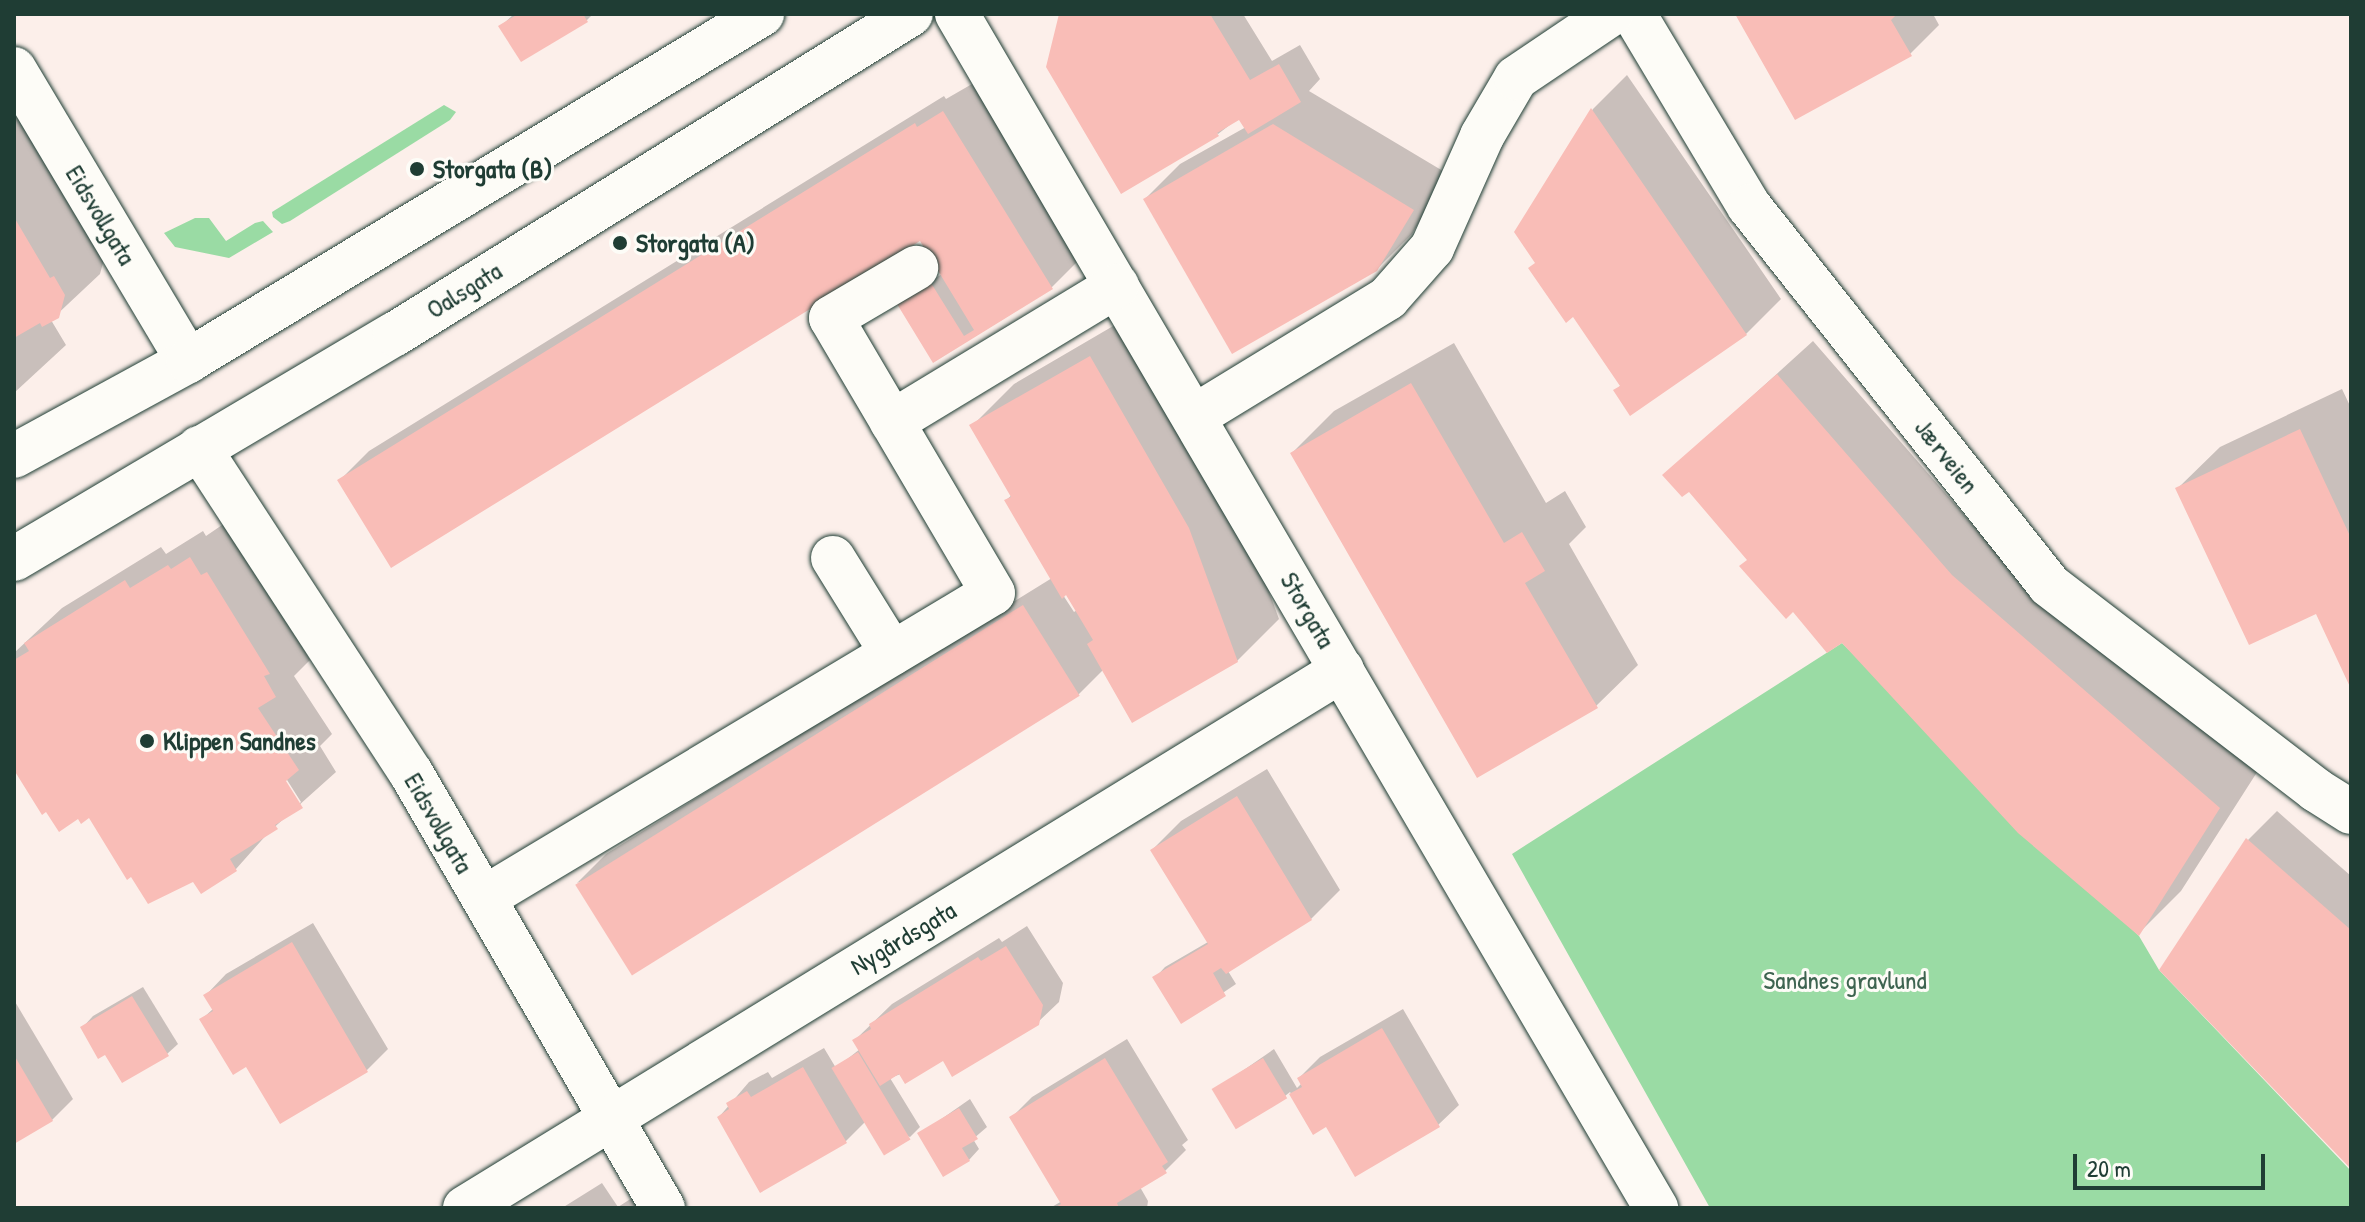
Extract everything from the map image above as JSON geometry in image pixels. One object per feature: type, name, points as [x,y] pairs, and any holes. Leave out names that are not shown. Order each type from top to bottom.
[{"type":"street","points":[[14,456],[188,361],[762,14]]},
{"type":"street","name":"Oalsgata","points":[[14,559],[395,334],[911,14]]},
{"type":"street","name":"Storgata","points":[[957,14],[1656,1208]]},
{"type":"street","points":[[1195,416],[1388,298],[1432,248],[1482,136],[1516,78],[1611,14]]},
{"type":"street","name":"Jærveien","points":[[1634,14],[1749,206],[2049,585],[2316,790],[2351,812]]},
{"type":"street","name":"Eidsvollgata","points":[[14,69],[188,361]]},
{"type":"street","points":[[484,898],[993,593],[831,318],[916,268]]},
{"type":"street","points":[[892,422],[1117,286]]},
{"type":"street","name":"Eidsvollgata","points":[[199,448],[411,773],[663,1208]]},
{"type":"street","points":[[833,558],[892,653]]},
{"type":"street","name":"Nygårdsgata","points":[[465,1208],[1342,670]]},
{"type":"green space","points":[[444,105],[456,112],[450,120],[290,221],[282,224],[273,217],[272,212]]},
{"type":"green space","points":[[195,218],[209,218],[226,241],[263,221],[273,232],[229,258],[175,247],[164,233]]},
{"type":"green space","name":"Sandnes gravlund","points":[[1842,643],[2139,936],[2159,970],[2351,1171],[2351,1208],[1710,1208],[1512,854]]},
{"type":"building","points":[[518,14],[583,14],[588,22],[521,62],[498,26]]},
{"type":"building","points":[[1059,14],[1210,14],[1250,80],[1279,64],[1301,102],[1248,134],[1239,120],[1217,133],[1219,136],[1121,194],[1046,67]]},
{"type":"building","points":[[1735,14],[1897,14],[1891,20],[1912,56],[1795,120]]},
{"type":"building","points":[[1591,108],[1747,335],[1630,416],[1613,390],[1620,386],[1573,317],[1566,323],[1528,268],[1535,263],[1514,232]]},
{"type":"building","points":[[943,111],[1053,289],[933,363],[897,304],[931,283],[964,336],[974,330],[920,241],[391,568],[337,480],[915,123],[917,127]]},
{"type":"building","points":[[1273,124],[1414,210],[1377,271],[1232,354],[1143,199]]},
{"type":"building","points":[[14,217],[50,278],[54,276],[65,295],[59,318],[42,327],[40,323],[14,338]]},
{"type":"building","points":[[1090,356],[1189,528],[1238,662],[1132,723],[1087,644],[1093,640],[1066,595],[1062,599],[1004,500],[1011,497],[969,425]]},
{"type":"building","points":[[1777,374],[1952,575],[2220,808],[2139,936],[2018,833],[1842,643],[1827,653],[1793,612],[1786,619],[1739,566],[1747,560],[1689,492],[1682,497],[1662,475]]},
{"type":"building","points":[[1411,383],[1504,543],[1522,532],[1545,571],[1525,583],[1598,708],[1477,778],[1290,453]]},
{"type":"building","points":[[2300,429],[2351,538],[2351,689],[2316,614],[2249,645],[2175,488]]},
{"type":"building","name":"Klippen Sandnes","points":[[190,557],[201,575],[207,572],[270,674],[264,676],[276,697],[258,708],[299,770],[286,781],[303,808],[275,825],[278,829],[230,859],[237,871],[201,894],[193,882],[148,904],[131,877],[127,880],[89,818],[81,824],[78,819],[59,832],[46,812],[42,815],[14,770],[14,660],[29,651],[24,643],[125,580],[130,588],[168,565],[171,569]]},
{"type":"building","points":[[1023,605],[1080,696],[632,976],[575,885]]},
{"type":"building","points":[[1237,796],[1312,920],[1226,974],[1221,968],[1213,973],[1226,996],[1181,1024],[1152,977],[1208,944],[1150,850]]},
{"type":"building","points":[[2246,838],[2351,930],[2351,1169],[2159,970]]},
{"type":"building","points":[[292,942],[368,1072],[280,1124],[246,1067],[233,1075],[199,1019],[213,1011],[203,995]]},
{"type":"building","points":[[1006,946],[1043,1005],[1039,1025],[952,1077],[943,1061],[905,1084],[899,1074],[880,1086],[852,1040],[871,1029],[869,1024],[978,957],[981,961]]},
{"type":"building","points":[[132,996],[169,1056],[122,1083],[105,1055],[98,1059],[80,1027]]},
{"type":"building","points":[[1382,1028],[1440,1127],[1355,1177],[1326,1127],[1313,1135],[1289,1094],[1302,1087],[1297,1078]]},
{"type":"building","points":[[858,1052],[911,1139],[884,1155],[831,1068]]},
{"type":"building","points":[[14,1055],[53,1121],[14,1144]]},
{"type":"building","points":[[1105,1058],[1168,1162],[1162,1166],[1167,1173],[1117,1203],[1119,1208],[1054,1208],[1061,1204],[1009,1117]]},
{"type":"building","points":[[1263,1058],[1287,1098],[1236,1129],[1212,1089]]},
{"type":"building","points":[[803,1067],[847,1143],[760,1193],[717,1117],[729,1109],[726,1103],[747,1091],[751,1097]]},
{"type":"building","points":[[959,1108],[978,1139],[962,1148],[970,1161],[943,1177],[917,1133]]},
{"type":"place","name":"Storgata (B)","points":[[417,169]]},
{"type":"place","name":"Storgata (A)","points":[[620,243]]},
{"type":"place","name":"Klippen Sandnes","points":[[147,741]]}]
